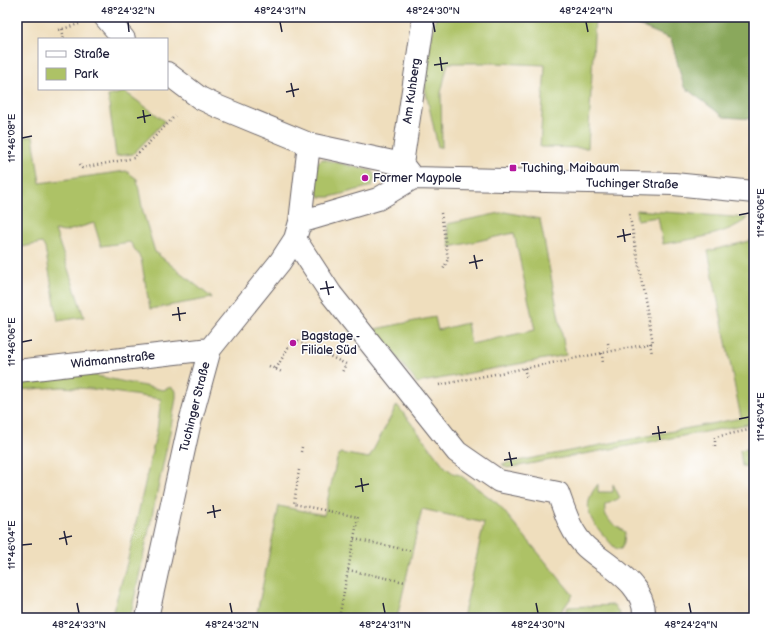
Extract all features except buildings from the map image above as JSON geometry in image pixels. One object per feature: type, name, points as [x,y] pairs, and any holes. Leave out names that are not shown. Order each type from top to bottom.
[{"type":"street","points":[[105,17],[123,38]]},
{"type":"street","name":"Am Kuhberg","points":[[408,171],[424,17]]},
{"type":"street","name":"Tuchinger Straße","points":[[168,74],[200,98],[309,144],[408,171],[581,183],[624,182],[674,184],[754,192]]},
{"type":"street","name":"Tuchinger Straße","points":[[147,618],[189,426],[210,349],[280,262],[298,230],[309,144]]},
{"type":"street","points":[[408,171],[378,200],[298,230],[331,294],[407,392],[457,452],[499,481],[558,493],[568,520],[586,546],[627,578],[641,600],[644,618]]},
{"type":"street","name":"Widmannstraße","points":[[17,371],[210,349]]},
{"type":"path","points":[[64,38],[61,30],[76,26]]},
{"type":"path","points":[[80,164],[82,168],[134,158],[176,116]]},
{"type":"path","points":[[407,392],[653,343],[624,182]]},
{"type":"path","points":[[441,213],[448,259],[443,270]]},
{"type":"path","points":[[646,304],[651,303]]},
{"type":"path","points":[[276,369],[293,339],[346,364],[342,372]]},
{"type":"path","points":[[608,343],[610,351]]},
{"type":"path","points":[[650,343],[652,354]]},
{"type":"path","points":[[602,353],[603,364]]},
{"type":"path","points":[[269,366],[282,372]]},
{"type":"path","points":[[524,368],[527,378]]},
{"type":"path","points":[[715,446],[715,436],[754,429]]},
{"type":"path","points":[[301,452],[302,447]]},
{"type":"path","points":[[299,470],[294,504],[358,517],[339,618]]},
{"type":"path","points":[[354,539],[412,551]]},
{"type":"path","points":[[348,570],[405,582]]},
{"type":"green space","points":[[436,17],[595,17],[588,148],[540,147],[545,65],[495,63],[448,63],[441,93],[442,147],[438,147],[425,88],[430,44]]},
{"type":"green space","points":[[619,17],[754,17],[754,119],[724,117],[684,87],[671,39]]},
{"type":"green space","points":[[125,92],[165,121],[133,154],[116,156],[108,96]]},
{"type":"green space","points":[[33,136],[40,183],[126,171],[137,179],[143,212],[155,252],[212,298],[150,309],[141,259],[130,242],[101,246],[94,223],[64,232],[55,230],[84,317],[58,321],[45,248],[42,243],[17,248],[17,138]]},
{"type":"green space","points":[[322,159],[372,171],[375,176],[372,186],[330,197],[320,197],[314,188],[317,163]]},
{"type":"green space","points":[[636,210],[748,218],[729,229],[718,233],[663,244],[658,217],[637,220]]},
{"type":"green space","points":[[505,212],[540,219],[566,355],[417,383],[375,329],[435,317],[438,330],[467,323],[471,344],[535,330],[514,233],[450,247],[447,224]]},
{"type":"green space","points":[[754,240],[754,423],[507,468],[502,464],[741,418],[708,251]]},
{"type":"green space","points":[[83,373],[163,390],[171,387],[176,391],[170,432],[130,618],[111,618],[127,563],[157,430],[161,399],[92,389],[61,387],[17,390],[17,382]]},
{"type":"green space","points":[[397,405],[445,467],[453,473],[460,475],[498,504],[573,595],[557,618],[463,618],[484,523],[422,509],[397,618],[256,618],[279,506],[324,515],[337,459],[340,453],[369,458]]},
{"type":"green space","points":[[754,448],[754,467],[742,466],[740,450]]},
{"type":"green space","points":[[598,484],[598,492],[613,492],[613,484],[620,498],[605,505],[605,510],[610,521],[625,532],[624,542],[621,549],[614,547],[595,525],[591,518],[589,502]]},
{"type":"green space","points":[[614,605],[622,618],[561,618],[568,607]]},
{"type":"place","name":"Tuching, Maibaum","points":[[513,168]]},
{"type":"place","name":"Former Maypole","points":[[365,178]]},
{"type":"place","name":"Bagstage - Filiale Süd","points":[[293,343]]}]
